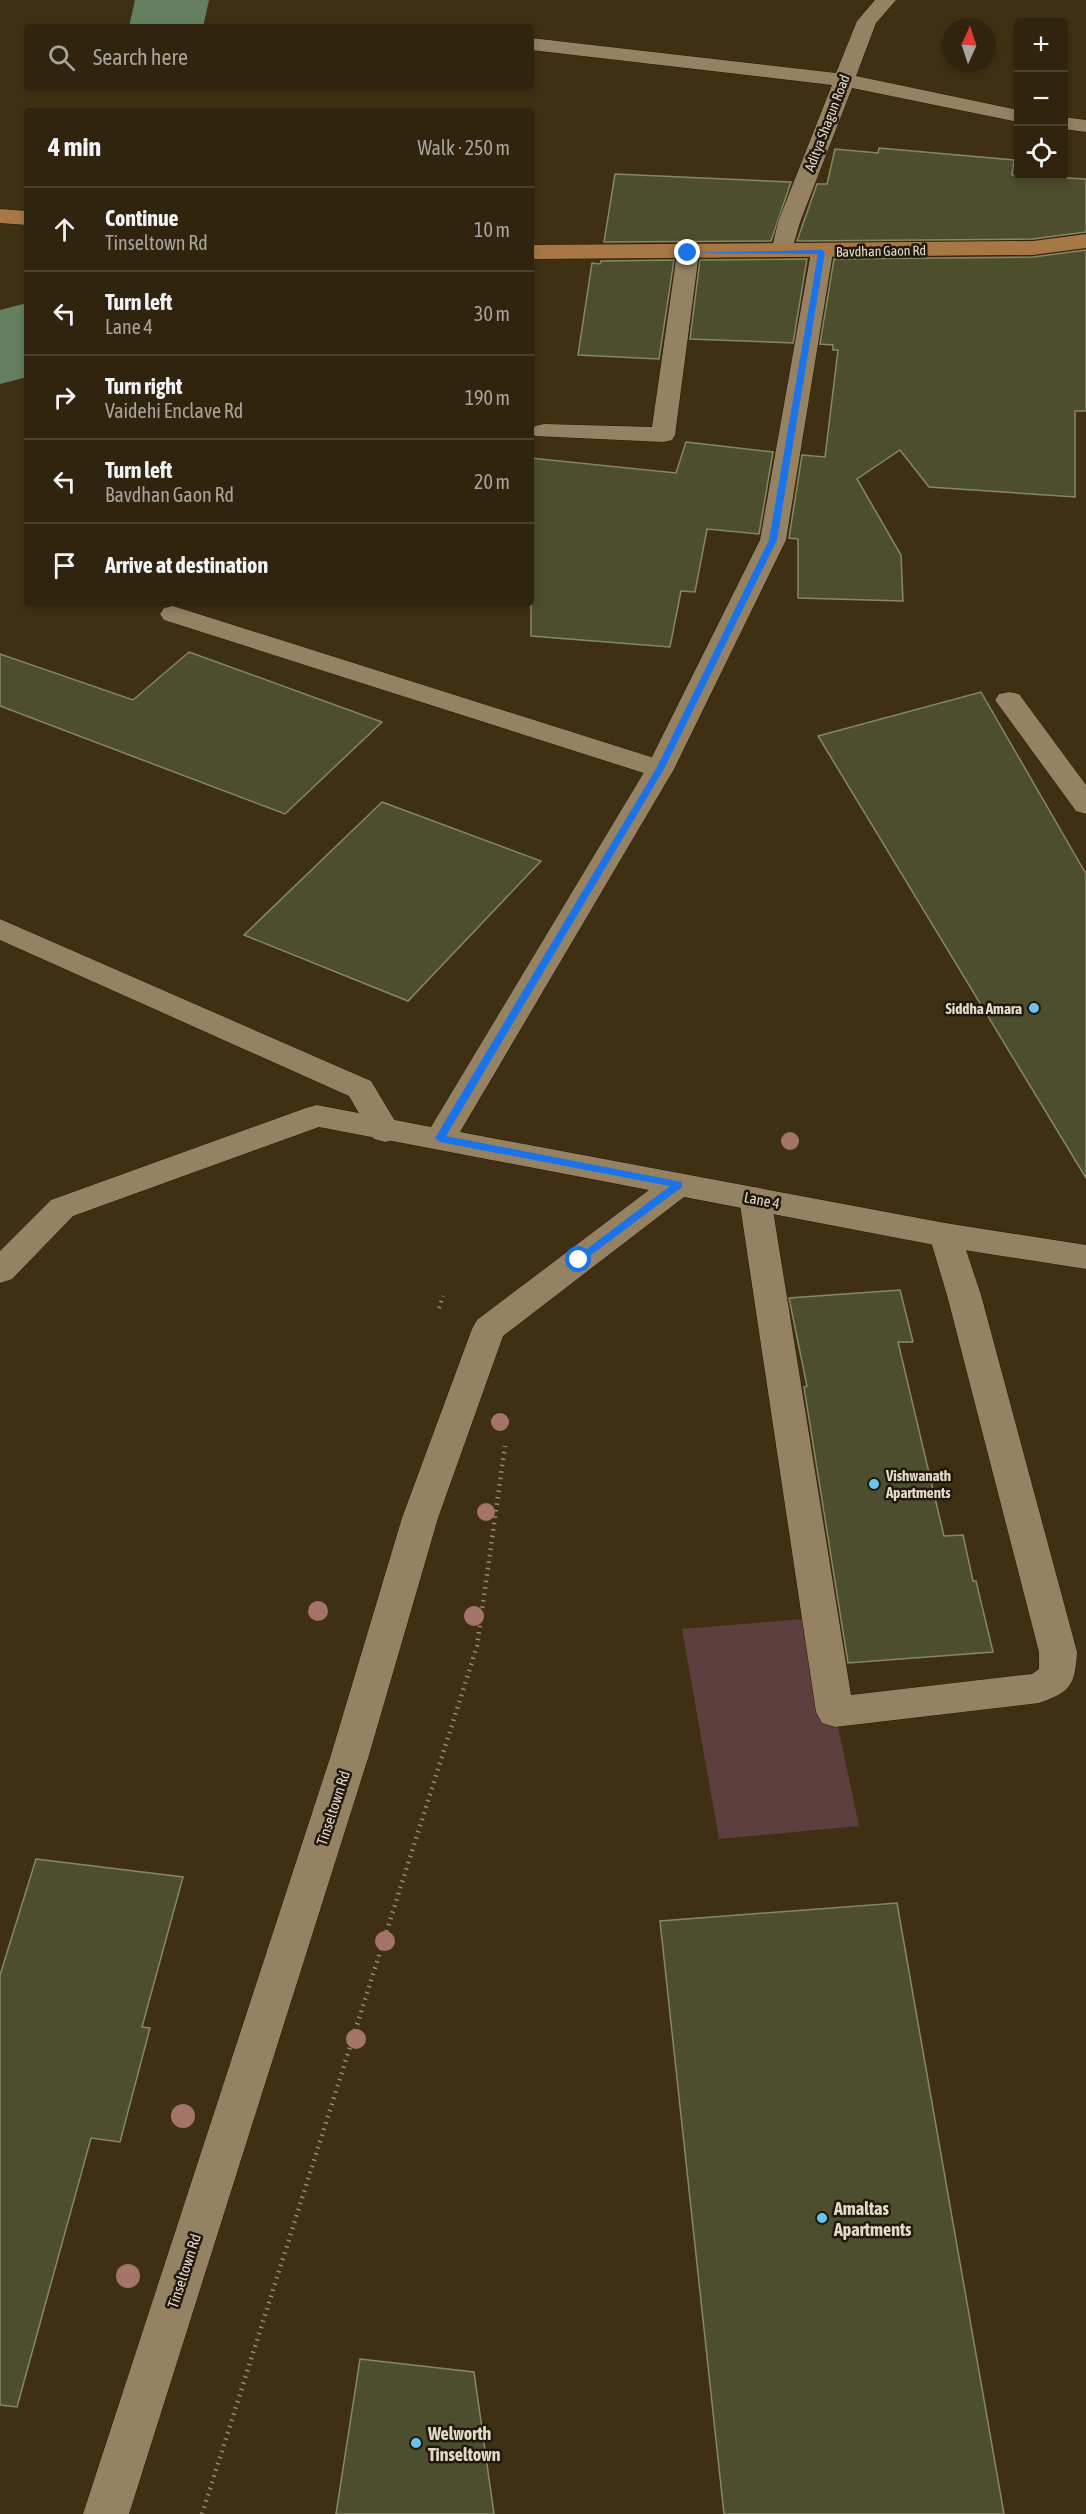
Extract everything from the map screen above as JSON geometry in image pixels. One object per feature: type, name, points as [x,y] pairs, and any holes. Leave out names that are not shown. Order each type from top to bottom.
[{"type":"street","name":"Aditya Shagun Road","points":[[782,252],[789,222],[867,21],[886,0]]},
{"type":"street","points":[[534,44],[844,80],[1014,115]]},
{"type":"street","points":[[1068,124],[1086,126]]},
{"type":"street","points":[[1,217],[24,218]]},
{"type":"street","name":"Bavdhan Gaon Rd","points":[[534,252],[822,252],[1033,248],[1086,241]]},
{"type":"street","points":[[440,1138],[660,769],[773,540],[822,252]]},
{"type":"street","points":[[544,431],[663,435],[688,253]]},
{"type":"street","points":[[173,614],[660,769]]},
{"type":"street","points":[[1010,700],[1086,805]]},
{"type":"street","points":[[0,929],[360,1089],[385,1131]]},
{"type":"street","name":"Lane 4","points":[[0,1271],[62,1208],[317,1116],[385,1131],[440,1138],[945,1235],[1086,1257]]},
{"type":"street","name":"Tinseltown Rd","points":[[106,2514],[350,1755],[420,1518],[489,1329],[678,1185]]},
{"type":"street","points":[[754,1198],[835,1712],[1039,1688],[1057,1677],[1058,1652],[964,1295],[945,1235]]},
{"type":"path","points":[[202,2514],[477,1646],[505,1445]]},
{"type":"shaded area","points":[[815,1618],[859,1826],[719,1839],[682,1629]]},
{"type":"building","points":[[879,148],[1014,160],[1012,175],[1014,175],[1014,180],[1086,179],[1086,232],[1033,239],[797,241],[817,184],[827,184],[835,149],[878,153]]},
{"type":"building","points":[[615,174],[791,182],[771,241],[604,242]]},
{"type":"building","points":[[1086,250],[1086,411],[1075,411],[1075,497],[929,487],[900,450],[857,479],[901,555],[903,601],[798,598],[798,539],[789,538],[802,455],[825,457],[838,350],[833,350],[833,345],[820,344],[834,259],[1033,257]]},
{"type":"building","points":[[807,259],[793,343],[690,339],[700,260]]},
{"type":"building","points":[[674,260],[659,359],[578,355],[592,263]]},
{"type":"building","points":[[686,442],[773,452],[759,534],[707,529],[695,592],[681,591],[670,647],[531,636],[531,606],[534,606],[534,458],[676,473]]},
{"type":"building","points":[[189,652],[382,722],[285,814],[0,706],[0,654],[133,700]]},
{"type":"building","name":"Siddha Amara","points":[[981,692],[1086,874],[1086,1178],[818,736]]},
{"type":"building","points":[[382,802],[541,861],[408,1001],[244,935]]},
{"type":"building","name":"Vishwanath Apartments","points":[[900,1290],[913,1342],[898,1342],[944,1536],[963,1535],[993,1652],[848,1663],[804,1387],[807,1386],[789,1298]]},
{"type":"building","points":[[36,1859],[183,1877],[142,2027],[150,2028],[120,2142],[91,2138],[17,2407],[0,2405],[0,1975]]},
{"type":"building","name":"Amaltas Apartments","points":[[897,1903],[1004,2514],[724,2514],[660,1921]]},
{"type":"building","name":"Welworth Tinseltown","points":[[360,2359],[474,2372],[494,2514],[336,2514]]},
{"type":"waterway","points":[[167,24],[172,0]]},
{"type":"waterway","points":[[0,358],[24,332]]},
{"type":"place","name":"Siddha Amara","points":[[1034,1008]]},
{"type":"place","name":"Vishwanath Apartments","points":[[874,1484]]},
{"type":"place","name":"Amaltas Apartments","points":[[822,2218]]},
{"type":"place","name":"Welworth Tinseltown","points":[[416,2443]]},
{"type":"route","points":[[579,1260],[678,1185],[440,1138],[660,769],[773,540],[822,252],[688,253]]}]
